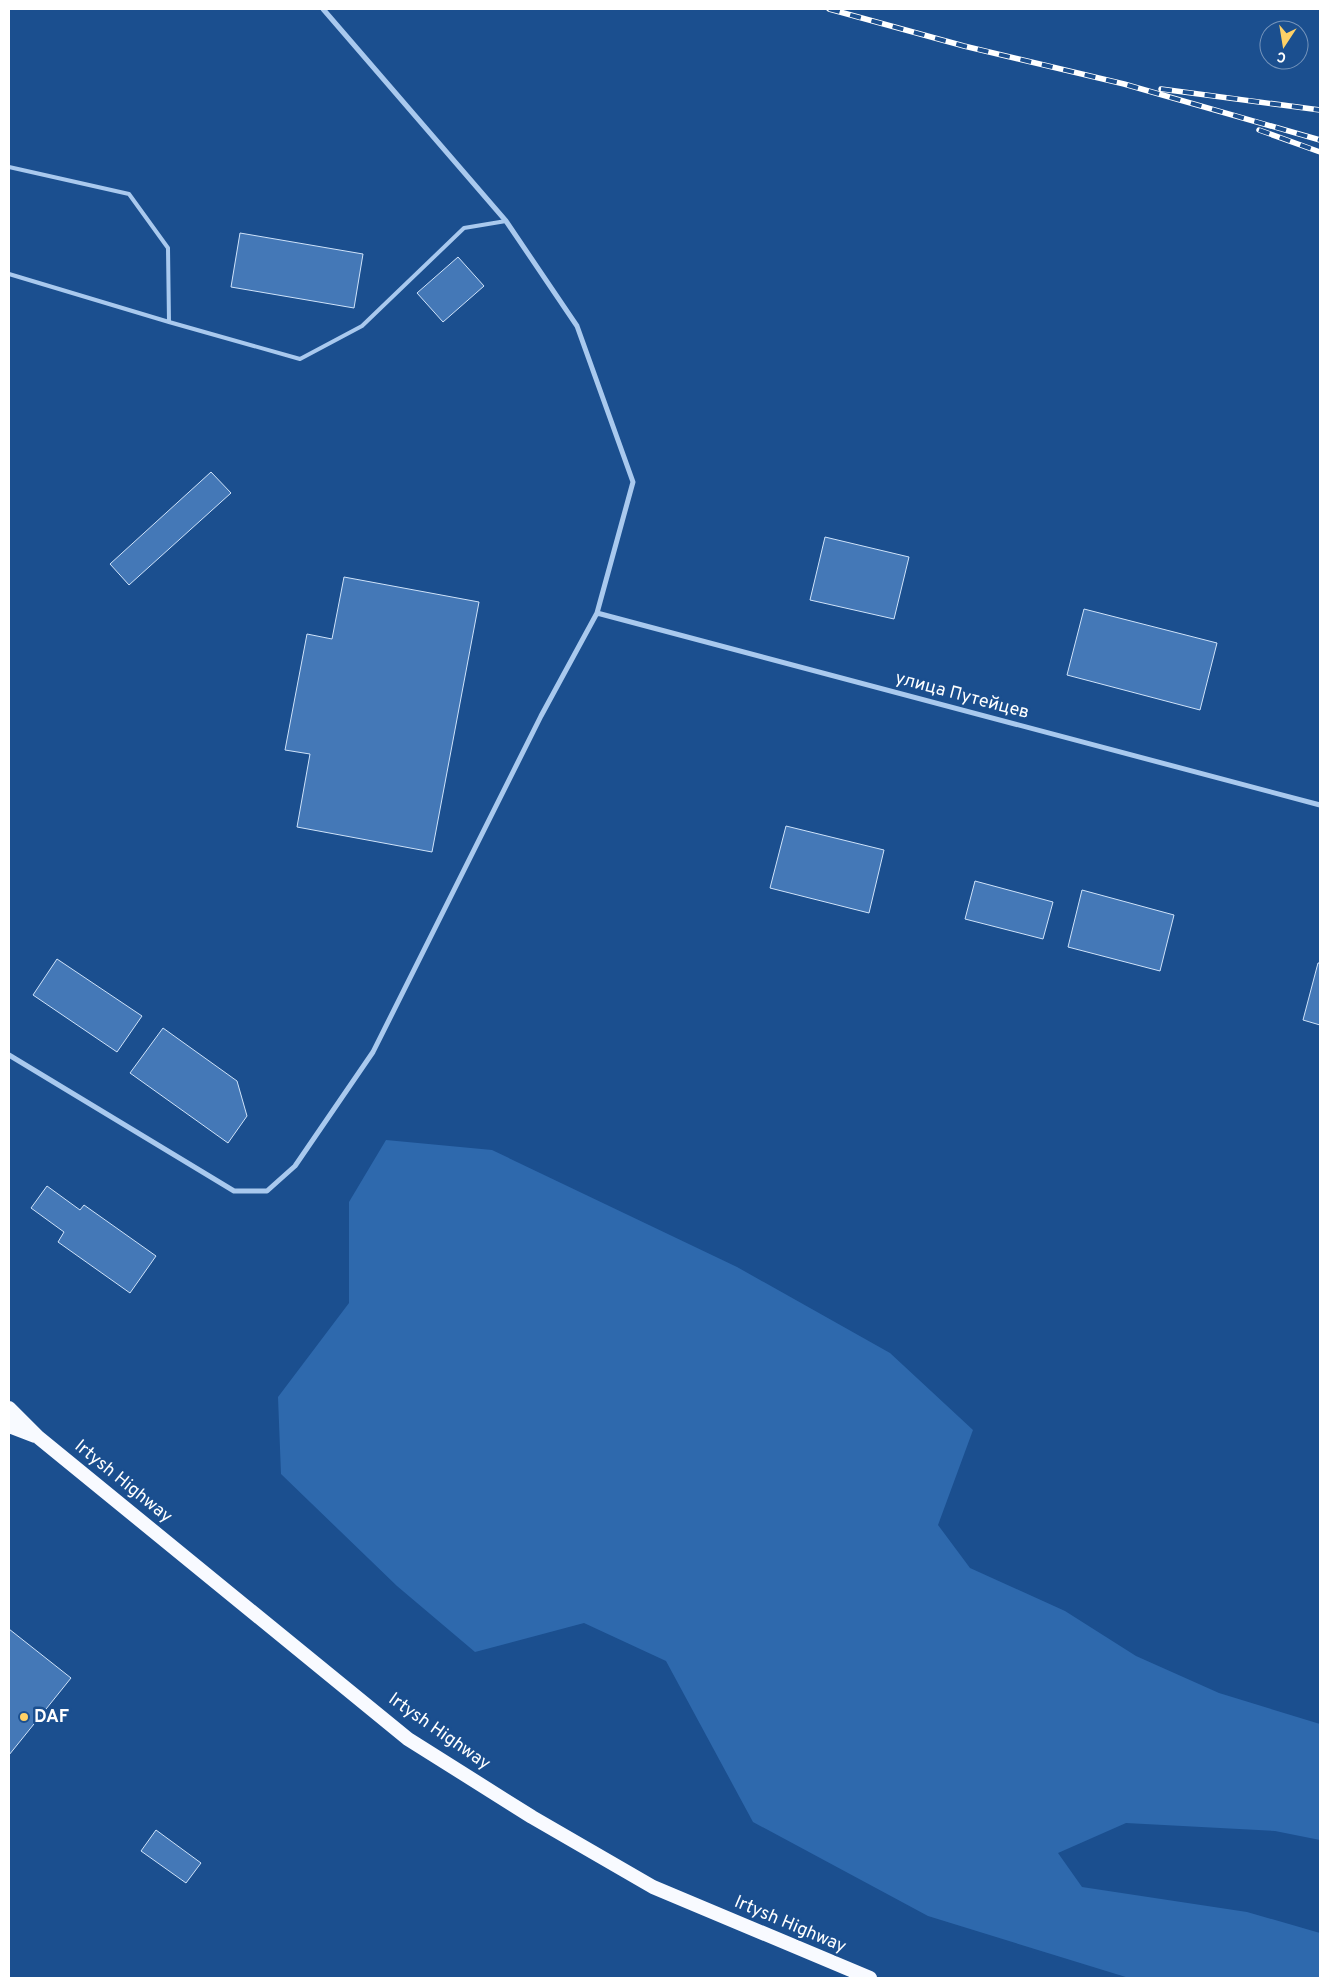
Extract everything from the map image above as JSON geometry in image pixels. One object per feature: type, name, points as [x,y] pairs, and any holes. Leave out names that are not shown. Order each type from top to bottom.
[{"type":"highway","points":[[9,1408],[38,1437]]},
{"type":"highway","points":[[9,1426],[38,1437]]},
{"type":"highway","name":"Irtysh Highway","points":[[38,1437],[408,1739],[532,1816],[653,1887],[870,1978]]},
{"type":"street","points":[[9,1055],[234,1191],[267,1191],[295,1166],[373,1052],[541,716],[597,613],[634,482],[577,326],[506,221],[323,9]]},
{"type":"street","name":"улица Путейцев","points":[[597,613],[1320,805]]},
{"type":"lane","points":[[9,167],[129,194],[168,248],[169,322]]},
{"type":"lane","points":[[9,274],[169,322],[300,358],[362,326],[464,228],[506,221]]},
{"type":"shaded area","points":[[386,1140],[492,1150],[737,1267],[890,1353],[973,1430],[938,1525],[970,1568],[1065,1611],[1136,1656],[1219,1693],[1320,1724],[1320,1840],[1275,1831],[1126,1823],[1058,1853],[1082,1887],[1247,1912],[1320,1933],[1320,1978],[1129,1978],[928,1916],[753,1822],[666,1661],[584,1623],[475,1652],[397,1586],[281,1474],[278,1397],[349,1303],[349,1202]]},
{"type":"building","points":[[240,233],[363,254],[354,308],[231,287]]},
{"type":"building","points":[[458,257],[484,286],[443,322],[417,293]]},
{"type":"building","points":[[211,472],[231,493],[129,585],[110,564]]},
{"type":"building","points":[[825,537],[909,557],[894,619],[810,600]]},
{"type":"building","points":[[344,577],[479,602],[432,852],[297,827],[310,754],[285,750],[307,634],[332,639]]},
{"type":"building","points":[[1084,609],[1217,643],[1200,710],[1067,675]]},
{"type":"building","points":[[786,826],[884,850],[869,913],[770,888]]},
{"type":"building","points":[[975,881],[1053,902],[1043,939],[965,919]]},
{"type":"building","points":[[1082,890],[1174,915],[1160,971],[1068,947]]},
{"type":"building","points":[[57,959],[142,1016],[117,1052],[33,995]]},
{"type":"building","points":[[1318,963],[1320,963],[1320,1025],[1303,1020]]},
{"type":"building","points":[[163,1028],[237,1081],[247,1116],[228,1143],[130,1073]]},
{"type":"building","points":[[47,1186],[80,1210],[84,1205],[156,1256],[130,1293],[58,1242],[64,1232],[31,1208]]},
{"type":"building","name":"DAF","points":[[9,1629],[71,1678],[9,1755]]},
{"type":"building","points":[[156,1830],[201,1863],[186,1883],[141,1851]]},
{"type":"railway","points":[[829,9],[964,46],[1124,84],[1320,140]]},
{"type":"railway","points":[[1161,89],[1320,110]]},
{"type":"railway","points":[[1259,130],[1320,152]]},
{"type":"place","name":"DAF","points":[[24,1717]]}]
